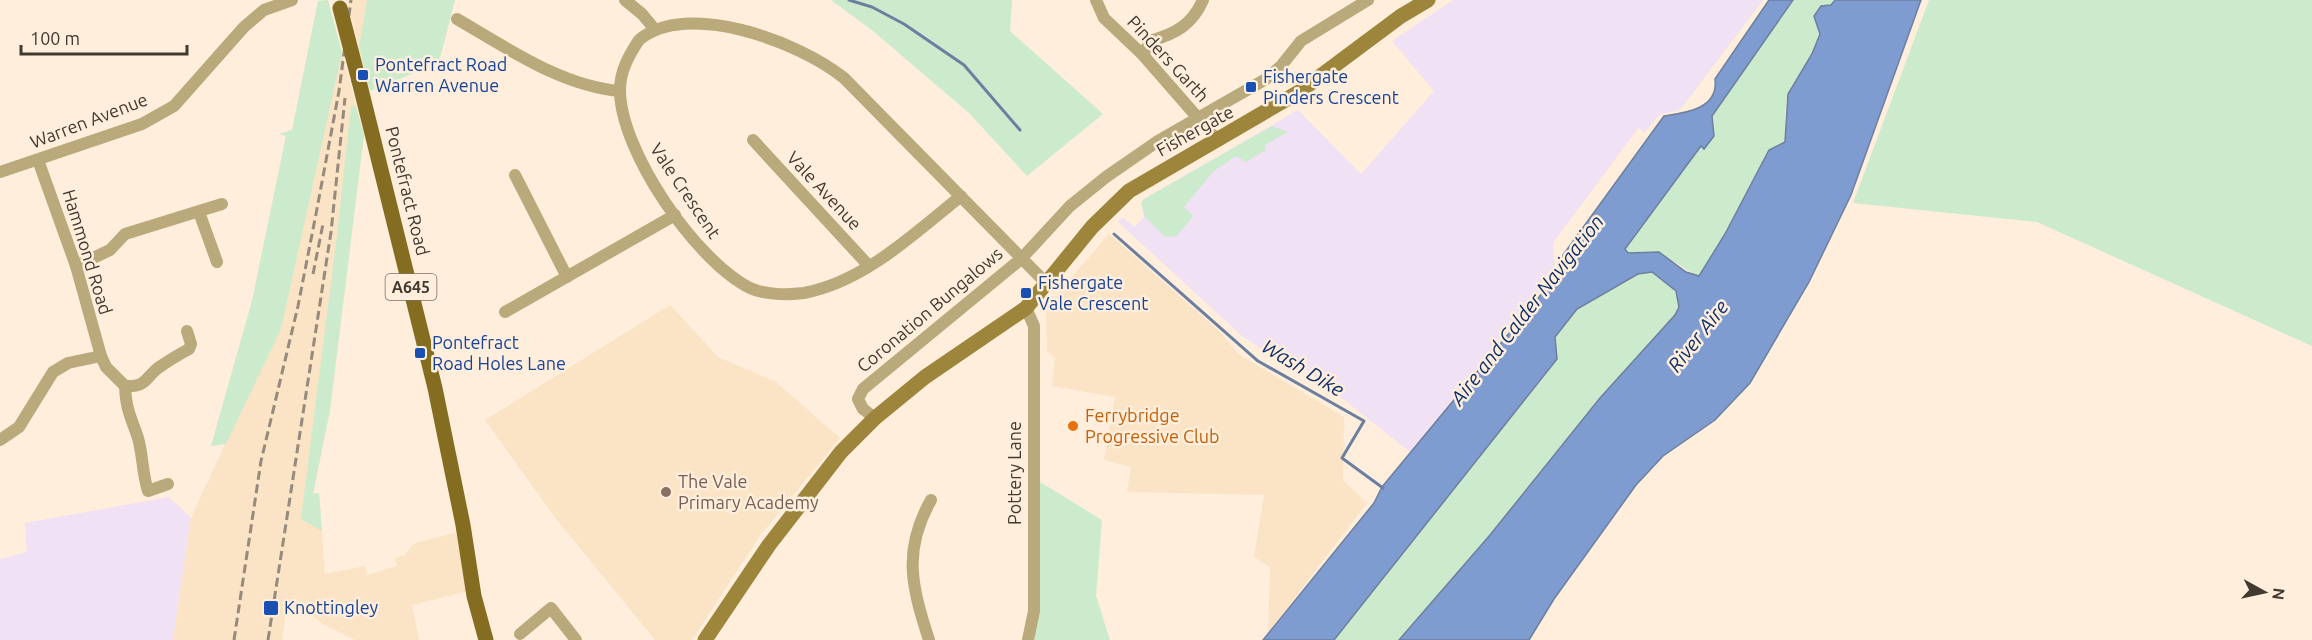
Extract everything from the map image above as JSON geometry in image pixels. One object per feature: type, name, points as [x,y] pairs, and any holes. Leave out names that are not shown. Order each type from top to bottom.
[{"type":"main road","name":"Fishergate","points":[[705,640],[776,536],[842,452],[875,418],[925,377],[1026,308],[1092,227],[1129,191],[1305,88],[1411,4],[1428,0]]},
{"type":"main road","name":"Pontefract Road","points":[[339,4],[435,388],[463,525],[474,596],[486,640]]},
{"type":"street","name":"Warren Avenue","points":[[0,172],[142,124],[174,106],[244,27],[264,10],[292,0]]},
{"type":"street","points":[[625,0],[652,26]]},
{"type":"street","name":"Pinders Garth","points":[[1096,0],[1104,18],[1143,55],[1218,141]]},
{"type":"street","points":[[1143,55],[1150,41],[1171,36],[1186,26],[1198,12],[1203,0]]},
{"type":"street","name":"Fishergate","points":[[1021,259],[1070,206],[1106,177],[1198,117],[1266,79],[1281,66],[1301,41],[1368,0]]},
{"type":"street","name":"Vale Crescent","points":[[961,196],[869,266],[827,287],[802,293],[776,293],[752,289],[729,275],[703,250],[675,215],[640,164],[627,128],[620,91],[628,56],[652,26],[676,15],[695,12],[721,14],[746,20],[811,52],[844,78],[961,196],[1021,259],[1047,284]]},
{"type":"street","points":[[457,19],[525,58],[580,83],[620,91]]},
{"type":"street","points":[[1121,33],[1159,38]]},
{"type":"street","name":"Vale Avenue","points":[[753,140],[869,266]]},
{"type":"street","name":"Hammond Road","points":[[38,160],[76,266],[101,356]]},
{"type":"street","points":[[515,175],[567,277]]},
{"type":"street","points":[[76,266],[110,250],[126,234],[222,204]]},
{"type":"street","points":[[199,212],[217,262]]},
{"type":"street","points":[[505,312],[675,215]]},
{"type":"street","name":"Coronation Bungalows","points":[[875,418],[863,409],[858,399],[863,389],[1021,259]]},
{"type":"street","name":"Pottery Lane","points":[[1026,308],[1034,326],[1034,611],[1028,640]]},
{"type":"street","points":[[0,440],[19,428],[53,372],[68,363],[101,356],[106,367],[125,386],[135,387],[148,381],[155,370],[189,349],[191,344],[187,331]]},
{"type":"street","points":[[125,386],[126,409],[138,440],[142,474],[148,491],[168,484]]},
{"type":"street","points":[[929,640],[918,601],[912,545],[921,519],[931,500]]},
{"type":"street","points":[[520,634],[551,608],[576,640]]},
{"type":"shaded area","points":[[328,0],[364,135],[330,410],[313,494],[319,493],[325,574],[365,566],[367,575],[397,566],[395,558],[405,555],[413,544],[456,532],[468,591],[412,605],[419,640],[355,640],[323,624],[288,599],[282,640],[173,640],[191,518],[225,444],[211,446],[252,301],[286,136],[279,134],[292,130],[318,1]]},
{"type":"shaded area","points":[[347,0],[378,0],[370,91]]},
{"type":"shaded area","points":[[1453,0],[1763,0],[1680,110],[1660,114],[1644,133],[1639,127],[1553,243],[1555,273],[1410,452],[1300,365],[1268,353],[1242,336],[1117,221],[1123,218],[1135,227],[1144,217],[1141,203],[1144,199],[1298,110],[1361,174],[1434,91],[1392,41]]},
{"type":"shaded area","points":[[1109,234],[1220,332],[1238,354],[1344,417],[1343,480],[1367,503],[1268,633],[1270,567],[1254,557],[1264,495],[1127,492],[1131,467],[1104,460],[1115,397],[1052,386],[1055,358],[1047,351],[1046,307]]},
{"type":"shaded area","name":"The Vale Primary Academy","points":[[670,305],[718,357],[776,382],[840,438],[759,537],[692,640],[655,640],[557,520],[485,420]]},
{"type":"shaded area","points":[[169,497],[191,518],[173,640],[0,640],[0,559],[27,552],[25,523]]},
{"type":"green space","points":[[328,0],[342,53],[281,329],[226,444],[211,446],[252,301],[286,136],[279,134],[292,130],[318,1]]},
{"type":"green space","points":[[367,0],[455,0],[440,58],[426,68],[370,91],[359,47]]},
{"type":"green space","points":[[831,0],[1012,0],[1010,31],[1103,114],[1027,176],[969,113],[873,31]]},
{"type":"green space","points":[[1793,0],[1835,0],[1816,22],[1819,40],[1816,49],[1788,94],[1785,142],[1769,150],[1725,234],[1698,277],[1659,252],[1628,253],[1625,249],[1701,145],[1704,149],[1711,116]]},
{"type":"green space","points":[[1929,0],[2312,0],[2312,346],[2037,222],[1853,203]]},
{"type":"green space","points":[[351,105],[356,107],[364,135],[330,410],[313,494],[319,493],[322,531],[301,519]]},
{"type":"green space","points":[[1272,126],[1288,132],[1265,145],[1266,150],[1246,162],[1236,156],[1214,171],[1184,207],[1193,216],[1177,236],[1165,237],[1145,217],[1141,203],[1144,199]]},
{"type":"green space","points":[[1646,271],[1652,272],[1676,291],[1679,307],[1675,315],[1600,398],[1490,535],[1399,640],[1332,640],[1557,359],[1555,336],[1577,309]]},
{"type":"green space","points":[[1032,477],[1102,520],[1096,596],[1110,640],[1028,640]]},
{"type":"water","name":"River Aire","points":[[1769,0],[1793,0],[1712,116],[1714,136],[1704,149],[1701,146],[1625,249],[1628,253],[1659,252],[1686,272],[1699,276],[1725,234],[1769,150],[1785,142],[1788,94],[1812,54],[1820,34],[1814,16],[1821,6],[1831,5],[1835,0],[1921,0],[1851,195],[1809,282],[1750,383],[1715,420],[1663,456],[1636,485],[1554,599],[1529,640],[1399,640],[1490,535],[1600,398],[1675,315],[1679,307],[1676,291],[1652,272],[1638,274],[1577,309],[1555,337],[1557,359],[1334,640],[1263,640],[1374,503],[1382,487],[1563,268],[1563,255],[1664,116],[1699,108],[1712,97],[1715,79]]},
{"type":"waterway","name":"Wash Dike","points":[[849,0],[872,7],[904,24],[964,65],[1020,130]]},
{"type":"waterway","name":"Wash Dike","points":[[1114,234],[1258,361],[1364,421],[1342,458],[1383,488]]},
{"type":"railway","points":[[234,640],[261,461],[298,306],[316,214],[339,91],[351,0]]},
{"type":"railway","points":[[268,640],[331,232],[345,98]]},
{"type":"railway","points":[[313,274],[323,224]]},
{"type":"place","name":"Pontefract Road Warren Avenue","points":[[363,75]]},
{"type":"place","name":"Fishergate Pinders Crescent","points":[[1251,87]]},
{"type":"place","name":"Fishergate Vale Crescent","points":[[1026,293]]},
{"type":"place","name":"Pontefract Road Holes Lane","points":[[420,353]]},
{"type":"place","name":"Ferrybridge Progressive Club","points":[[1073,426]]},
{"type":"place","name":"The Vale Primary Academy","points":[[666,492]]},
{"type":"place","name":"Knottingley","points":[[271,608]]},
{"type":"water label","name":"Aire and Calder Navigation","points":[[1527,310]]}]
